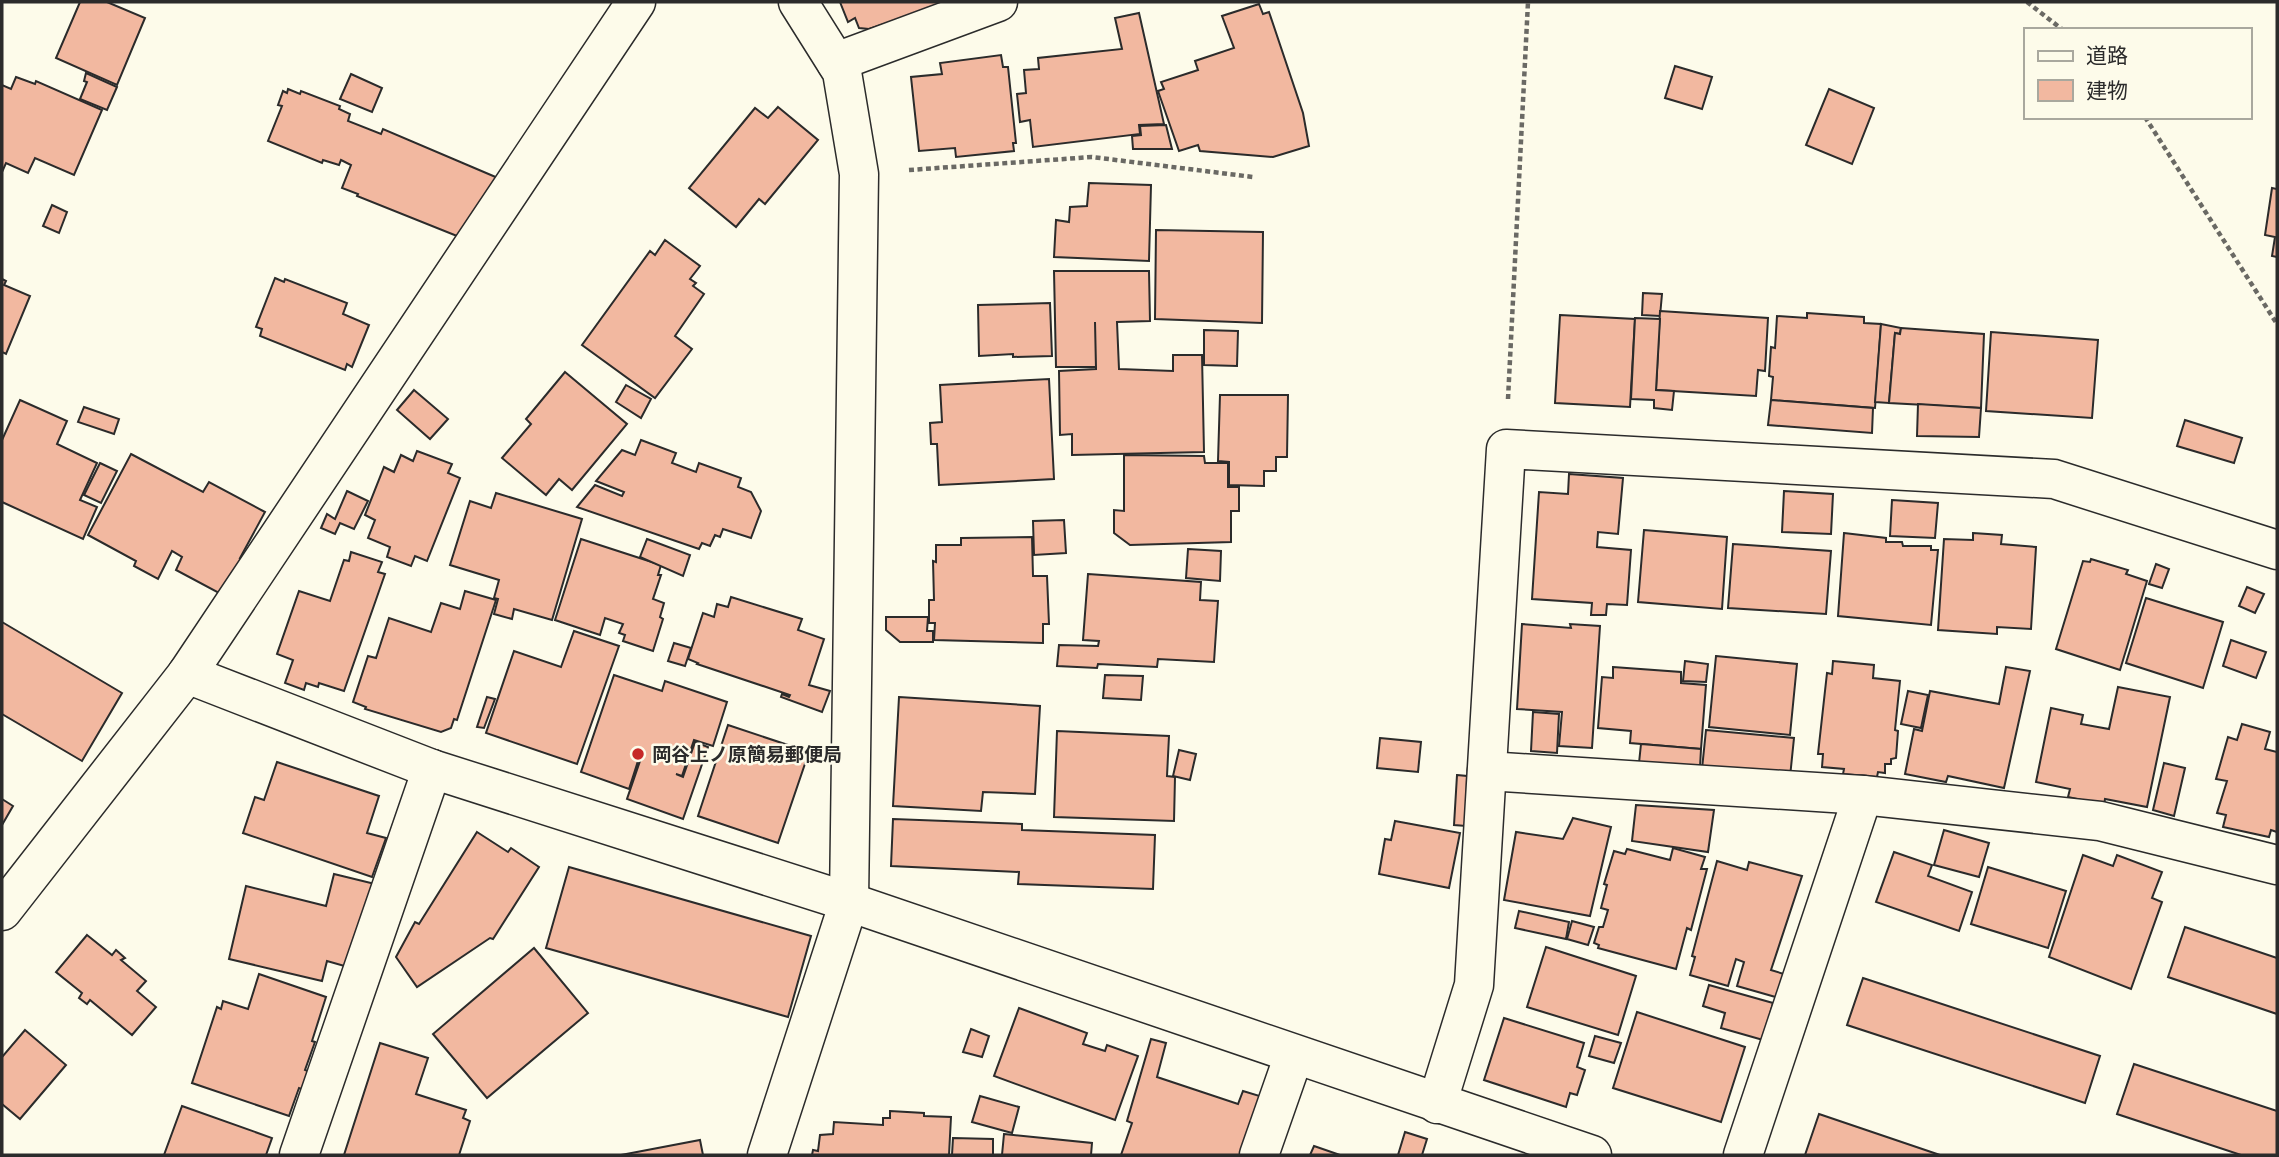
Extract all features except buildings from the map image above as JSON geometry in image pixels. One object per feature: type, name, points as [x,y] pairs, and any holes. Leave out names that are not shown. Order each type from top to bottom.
[{"type":"street","points":[[2,911],[187,674],[636,2]]},
{"type":"street","points":[[767,1155],[849,902],[859,174],[842,72],[798,2]]},
{"type":"street","points":[[835,62],[998,2]]},
{"type":"street","points":[[1437,1104],[1474,985],[1506,449],[2053,479],[2277,550]]},
{"type":"street","points":[[187,674],[432,769],[849,902],[1592,1155]]},
{"type":"street","points":[[299,1155],[432,769]]},
{"type":"street","points":[[1487,771],[1863,795],[2101,821],[2277,865]]},
{"type":"street","points":[[1743,1155],[1863,795]]},
{"type":"street","points":[[1259,1155],[1294,1055]]},
{"type":"path","points":[[1506,449],[1528,2]]},
{"type":"path","points":[[2027,2],[2060,28]]},
{"type":"path","points":[[2146,119],[2277,324]]},
{"type":"path","points":[[859,174],[1093,158],[1253,177]]},
{"type":"place","name":"岡谷上ノ原簡易郵便局","points":[[638,754]]}]
